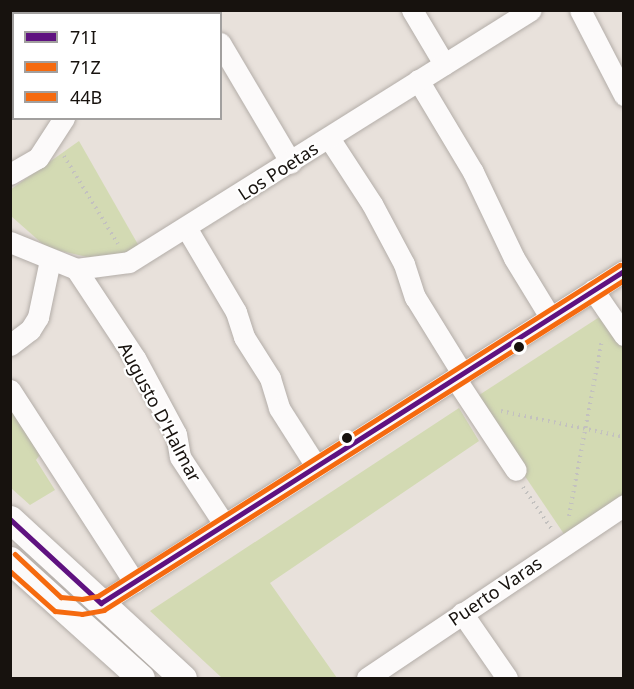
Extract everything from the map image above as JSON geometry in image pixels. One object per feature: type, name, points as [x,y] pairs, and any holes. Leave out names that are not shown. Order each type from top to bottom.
[{"type":"main road","points":[[10,519],[183,678]]},
{"type":"main road","points":[[11,563],[34,560],[65,569]]},
{"type":"main road","points":[[11,563],[141,678]]},
{"type":"main road","points":[[58,604],[82,607],[101,603]]},
{"type":"main road","points":[[101,603],[103,631],[113,653]]},
{"type":"street","points":[[412,10],[444,64]]},
{"type":"street","name":"Los Poetas","points":[[10,243],[76,269],[129,262],[187,229],[530,10]]},
{"type":"street","points":[[580,10],[624,95]]},
{"type":"street","points":[[222,46],[291,163]]},
{"type":"street","points":[[418,80],[473,172],[514,258],[550,317]]},
{"type":"street","points":[[10,174],[38,158],[63,120]]},
{"type":"street","points":[[329,138],[372,204],[404,264],[416,297],[473,404],[516,470]]},
{"type":"street","points":[[187,229],[236,312],[244,337],[270,378],[279,408],[316,466]]},
{"type":"street","points":[[10,345],[30,330],[38,317],[50,260]]},
{"type":"street","name":"Augusto D'Halmar","points":[[76,269],[135,358],[176,434],[180,457],[224,524]]},
{"type":"street","points":[[101,603],[624,271]]},
{"type":"street","points":[[593,290],[624,335]]},
{"type":"street","points":[[10,390],[134,582]]},
{"type":"street","name":"Puerto Varas","points":[[367,678],[624,505]]},
{"type":"street","points":[[462,613],[507,678]]},
{"type":"path","points":[[53,137],[129,262]]},
{"type":"path","points":[[563,546],[607,310]]},
{"type":"path","points":[[473,404],[624,438]]},
{"type":"green space","points":[[79,141],[140,248],[113,256],[87,257],[61,251],[45,246],[11,216],[10,190]]},
{"type":"green space","points":[[601,316],[623,348],[623,499],[566,537],[473,399]]},
{"type":"green space","points":[[10,405],[42,452],[36,460],[55,490],[30,505],[11,488]]},
{"type":"green space","points":[[459,408],[479,441],[270,583],[337,678],[222,678],[150,611]]},
{"type":"transit line","name":"44B","points":[[15,554],[61,597],[82,599],[98,596],[620,265]]},
{"type":"transit line","name":"71I","points":[[10,519],[101,603],[624,271]]},
{"type":"transit line","name":"71Z","points":[[10,571],[55,611],[82,614],[104,610],[624,280]]}]
